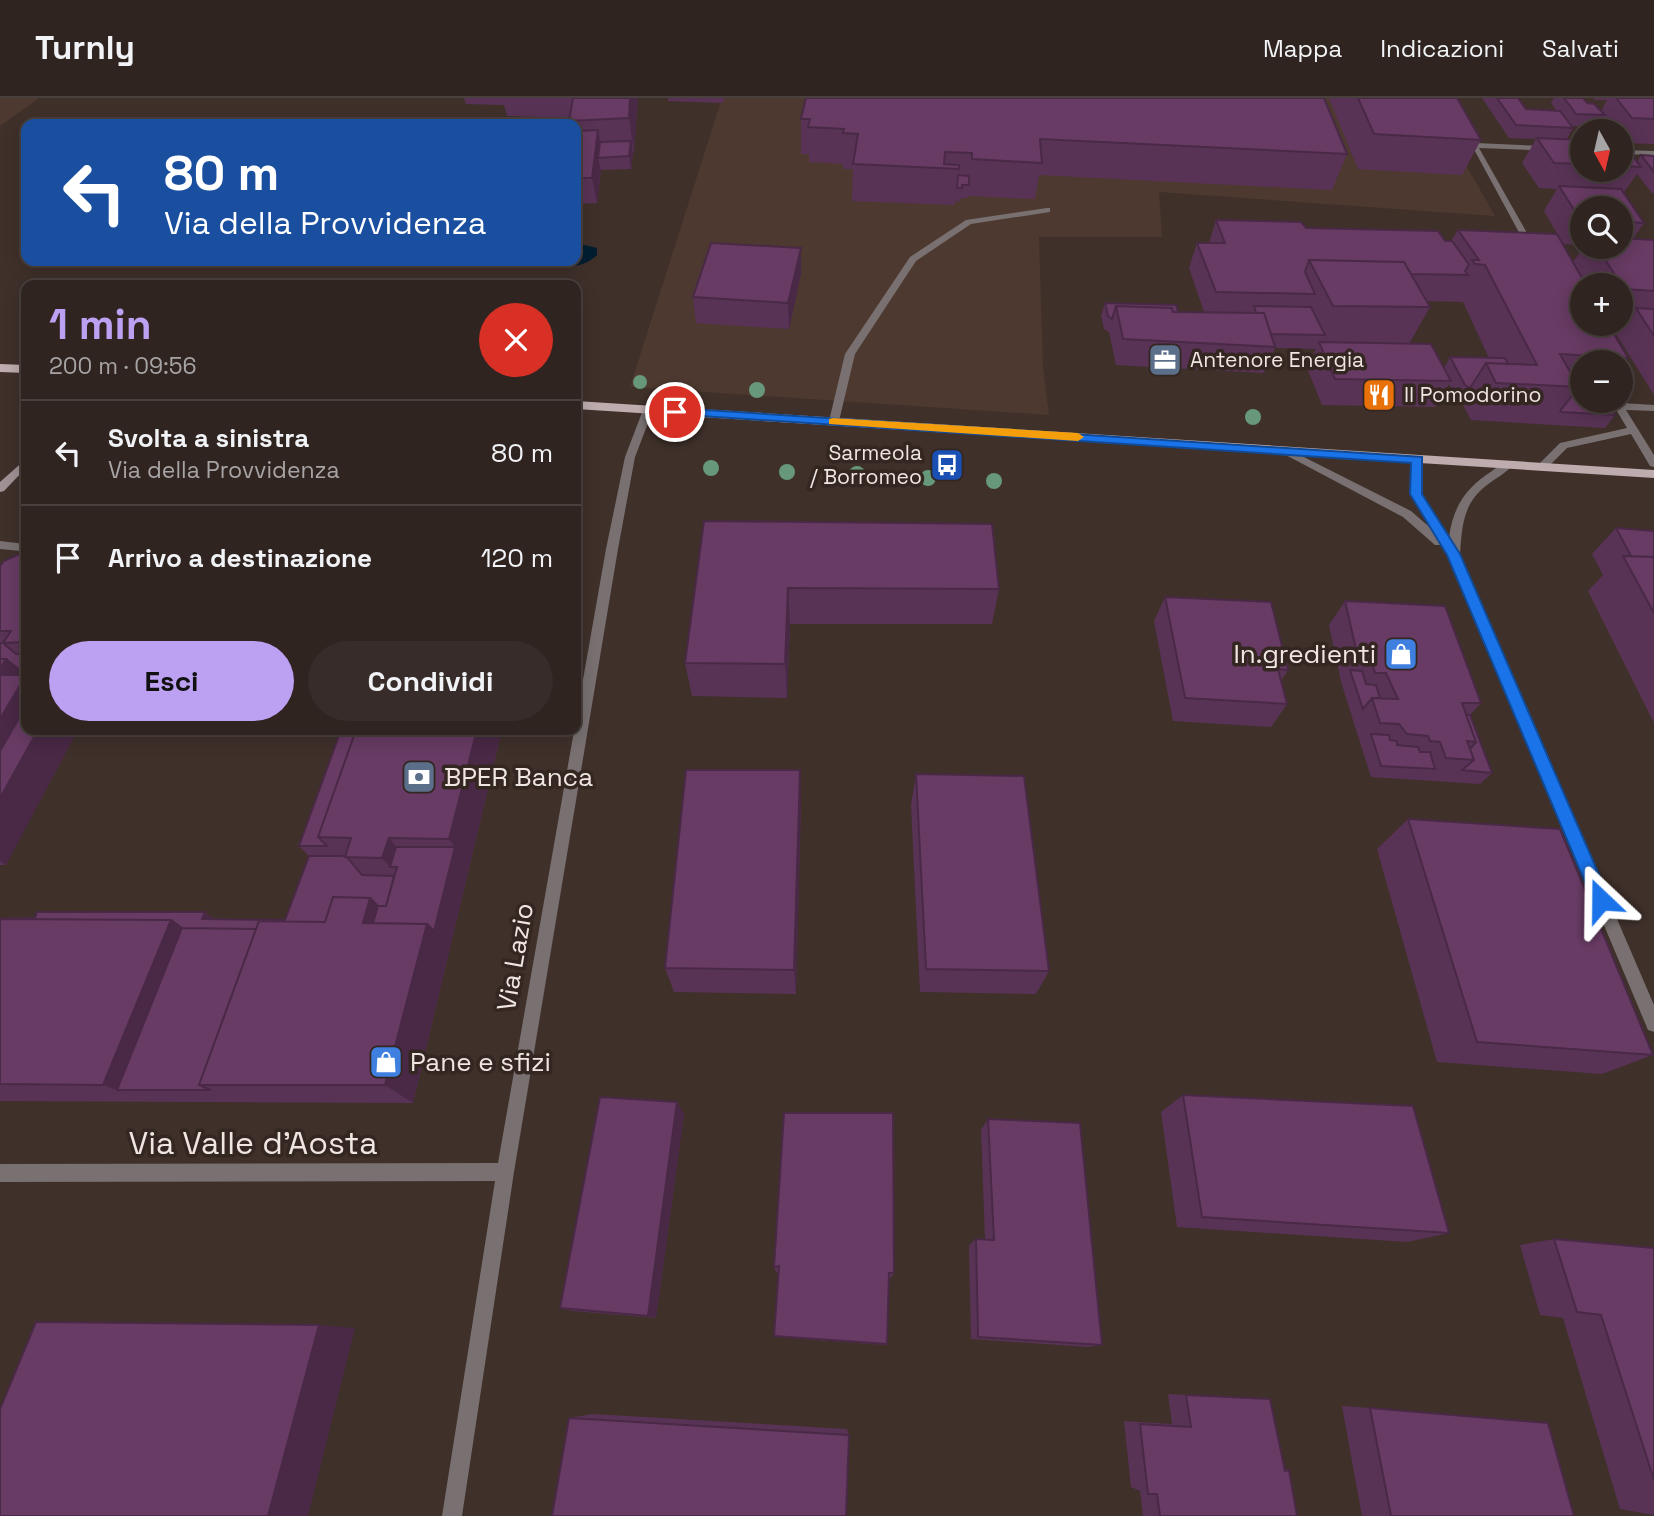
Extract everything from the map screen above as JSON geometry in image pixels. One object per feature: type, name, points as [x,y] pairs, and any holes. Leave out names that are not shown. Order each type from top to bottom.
[{"type":"main road","points":[[0,368],[21,369]]},
{"type":"main road","points":[[581,405],[1654,474]]},
{"type":"street","points":[[1460,122],[1534,254]]},
{"type":"street","points":[[1474,145],[1570,149]]},
{"type":"street","points":[[1633,152],[1654,153]]},
{"type":"street","points":[[834,421],[850,354],[913,259],[969,222],[1047,210]]},
{"type":"street","points":[[1633,405],[1654,408]]},
{"type":"street","name":"Via Lazio","points":[[581,731],[630,457],[648,410]]},
{"type":"street","points":[[1618,413],[1620,435]]},
{"type":"street","points":[[1623,413],[1654,464]]},
{"type":"street","points":[[1542,467],[1564,445],[1634,430]]},
{"type":"street","points":[[1286,451],[1407,514],[1454,554]]},
{"type":"street","points":[[1418,459],[1416,494],[1454,554],[1654,1024]]},
{"type":"street","points":[[1454,554],[1456,517],[1462,503],[1473,489],[1508,465]]},
{"type":"street","points":[[0,488],[21,467]]},
{"type":"street","points":[[0,545],[21,547]]},
{"type":"street","name":"Via Lazio","points":[[452,1516],[505,1172],[580,735]]},
{"type":"street","name":"Via Valle d'Aosta","points":[[0,1173],[505,1172]]},
{"type":"shaded area","points":[[0,98],[39,98],[0,126]]},
{"type":"shaded area","points":[[722,98],[1428,98],[1495,216],[1159,192],[1162,237],[1039,237],[1043,367],[1049,415],[630,387]]},
{"type":"water","points":[[581,244],[597,248],[597,255],[581,265]]},
{"type":"building","points":[[573,98],[630,98],[629,118],[569,119]]},
{"type":"building","points":[[806,98],[1324,98],[1347,154],[1040,139],[1042,163],[972,159],[972,153],[945,152],[944,164],[959,165],[959,169],[853,164],[858,134],[843,133],[844,129],[808,127],[810,119],[801,119]]},
{"type":"building","points":[[1358,98],[1457,98],[1481,140],[1374,134]]},
{"type":"building","points":[[1497,98],[1518,98],[1526,109],[1560,111],[1570,128],[1516,125]]},
{"type":"building","points":[[1564,98],[1583,98],[1605,115],[1576,114]]},
{"type":"building","points":[[1616,98],[1654,98],[1654,119],[1632,118]]},
{"type":"building","points":[[598,130],[592,178],[581,178],[581,131]]},
{"type":"building","points":[[1537,138],[1570,139],[1570,164],[1554,163]]},
{"type":"building","points":[[631,141],[629,156],[598,158],[600,142]]},
{"type":"building","points":[[1641,155],[1654,156],[1654,172]]},
{"type":"building","points":[[1633,157],[1641,167],[1633,167]]},
{"type":"building","points":[[958,175],[969,176],[969,185],[957,188]]},
{"type":"building","points":[[1559,186],[1621,189],[1626,196],[1570,196],[1570,203]]},
{"type":"building","points":[[1633,207],[1644,223],[1633,222]]},
{"type":"building","points":[[1216,220],[1301,222],[1306,228],[1438,231],[1445,241],[1452,241],[1465,259],[1469,265],[1465,271],[1468,275],[1411,274],[1404,262],[1309,260],[1305,272],[1315,294],[1216,292],[1197,243],[1225,243]]},
{"type":"building","points":[[1458,230],[1557,234],[1579,273],[1570,273],[1570,336],[1615,336],[1623,350],[1570,350],[1570,355],[1560,354],[1570,371],[1570,387],[1496,383],[1486,363],[1537,365],[1485,265],[1475,264],[1472,260],[1479,260]]},
{"type":"building","points":[[1633,239],[1654,240],[1654,291],[1633,290],[1633,273],[1614,273],[1605,259],[1633,259]]},
{"type":"building","points":[[711,243],[801,248],[788,303],[693,297]]},
{"type":"building","points":[[1309,260],[1404,262],[1430,307],[1333,306]]},
{"type":"building","points":[[1105,303],[1176,305],[1178,312],[1173,312],[1172,308],[1116,306],[1112,319],[1108,316]]},
{"type":"building","points":[[1116,306],[1172,308],[1173,312],[1264,313],[1275,347],[1123,339]]},
{"type":"building","points":[[1254,306],[1311,307],[1325,335],[1271,334],[1264,313],[1256,313]]},
{"type":"building","points":[[1636,308],[1654,309],[1654,336]]},
{"type":"building","points":[[1319,342],[1431,344],[1451,381],[1335,379]]},
{"type":"building","points":[[1450,357],[1505,358],[1508,364],[1486,363],[1470,388],[1465,385]]},
{"type":"building","points":[[1570,398],[1570,412],[1560,411]]},
{"type":"building","points":[[1579,413],[1614,413],[1615,415]]},
{"type":"building","points":[[704,521],[992,524],[999,589],[788,588],[785,664],[685,663]]},
{"type":"building","points":[[1616,528],[1654,531],[1654,557],[1631,556]]},
{"type":"building","points":[[21,553],[21,642],[3,643],[11,631],[0,631],[0,566],[4,561]]},
{"type":"building","points":[[1623,556],[1654,557],[1654,613]]},
{"type":"building","points":[[1165,597],[1271,602],[1288,670],[1278,669],[1287,704],[1185,698]]},
{"type":"building","points":[[1345,601],[1445,606],[1481,703],[1462,703],[1476,742],[1467,741],[1474,760],[1446,758],[1440,742],[1430,741],[1428,736],[1407,734],[1399,724],[1380,723],[1372,698],[1398,699],[1386,673],[1375,673],[1371,659],[1358,658]]},
{"type":"building","points":[[0,643],[3,643],[16,654],[21,654],[21,671],[6,659],[0,659]]},
{"type":"building","points":[[1350,670],[1362,671],[1366,684],[1376,685],[1380,698],[1372,698],[1363,709]]},
{"type":"building","points":[[0,675],[21,675],[21,683],[0,719]]},
{"type":"building","points":[[21,715],[21,735],[35,735],[0,798],[0,751]]},
{"type":"building","points":[[1466,715],[1470,715],[1492,773],[1462,770],[1474,760],[1470,749],[1476,742]]},
{"type":"building","points":[[1371,734],[1389,735],[1390,740],[1397,741],[1397,745],[1418,747],[1420,752],[1430,752],[1435,769],[1381,766]]},
{"type":"building","points":[[339,735],[354,735],[318,837],[327,846],[299,846]]},
{"type":"building","points":[[354,735],[476,735],[449,839],[389,838],[382,858],[345,857],[351,838],[318,837]]},
{"type":"building","points":[[686,770],[800,770],[794,970],[665,968]]},
{"type":"building","points":[[916,774],[1024,776],[1049,971],[926,969]]},
{"type":"building","points":[[1408,819],[1560,829],[1653,1055],[1477,1042]]},
{"type":"building","points":[[396,847],[455,847],[434,931],[427,924],[373,923],[378,906],[386,906],[397,867],[390,867]]},
{"type":"building","points":[[309,856],[346,856],[362,875],[394,876],[386,906],[378,906],[370,898],[333,897],[325,922],[259,921],[256,929],[182,928],[171,920],[0,919],[35,918],[37,912],[205,912],[202,919],[285,920]]},
{"type":"building","points":[[333,897],[370,898],[363,923],[427,924],[385,1085],[199,1085],[259,921],[325,922]]},
{"type":"building","points":[[0,919],[171,920],[103,1085],[0,1084]]},
{"type":"building","points":[[182,928],[256,929],[199,1085],[211,1090],[117,1090]]},
{"type":"building","points":[[1183,1095],[1413,1106],[1449,1233],[1202,1217]]},
{"type":"building","points":[[600,1097],[677,1102],[648,1316],[560,1308]]},
{"type":"building","points":[[784,1113],[893,1113],[894,1273],[889,1273],[887,1344],[774,1336],[779,1266],[774,1267]]},
{"type":"building","points":[[988,1119],[1080,1123],[1102,1345],[978,1337],[976,1239],[994,1240]]},
{"type":"building","points":[[1554,1239],[1654,1248],[1654,1480],[1601,1315],[1577,1312]]},
{"type":"building","points":[[36,1322],[319,1325],[268,1516],[0,1516],[0,1409]]},
{"type":"building","points":[[1186,1395],[1270,1399],[1285,1471],[1289,1470],[1297,1516],[1160,1516],[1157,1494],[1148,1494],[1140,1424],[1191,1427]]},
{"type":"building","points":[[1370,1408],[1548,1423],[1574,1516],[1391,1516]]},
{"type":"building","points":[[569,1418],[849,1435],[846,1516],[552,1516]]},
{"type":"slow traffic","points":[[833,421],[1078,437]]},
{"type":"place","name":"Antenore Energia","points":[[1165,360]]},
{"type":"place","name":"Il Pomodorino","points":[[1379,395]]},
{"type":"place","name":"Sarmeola / Borromeo","points":[[947,465]]},
{"type":"place","name":"In.gredienti","points":[[1401,654]]},
{"type":"place","name":"BPER Banca","points":[[419,777]]},
{"type":"place","name":"Pane e sfizi","points":[[386,1062]]},
{"type":"route","points":[[675,412],[1418,459],[1416,494],[1454,554],[1601,900]]}]
